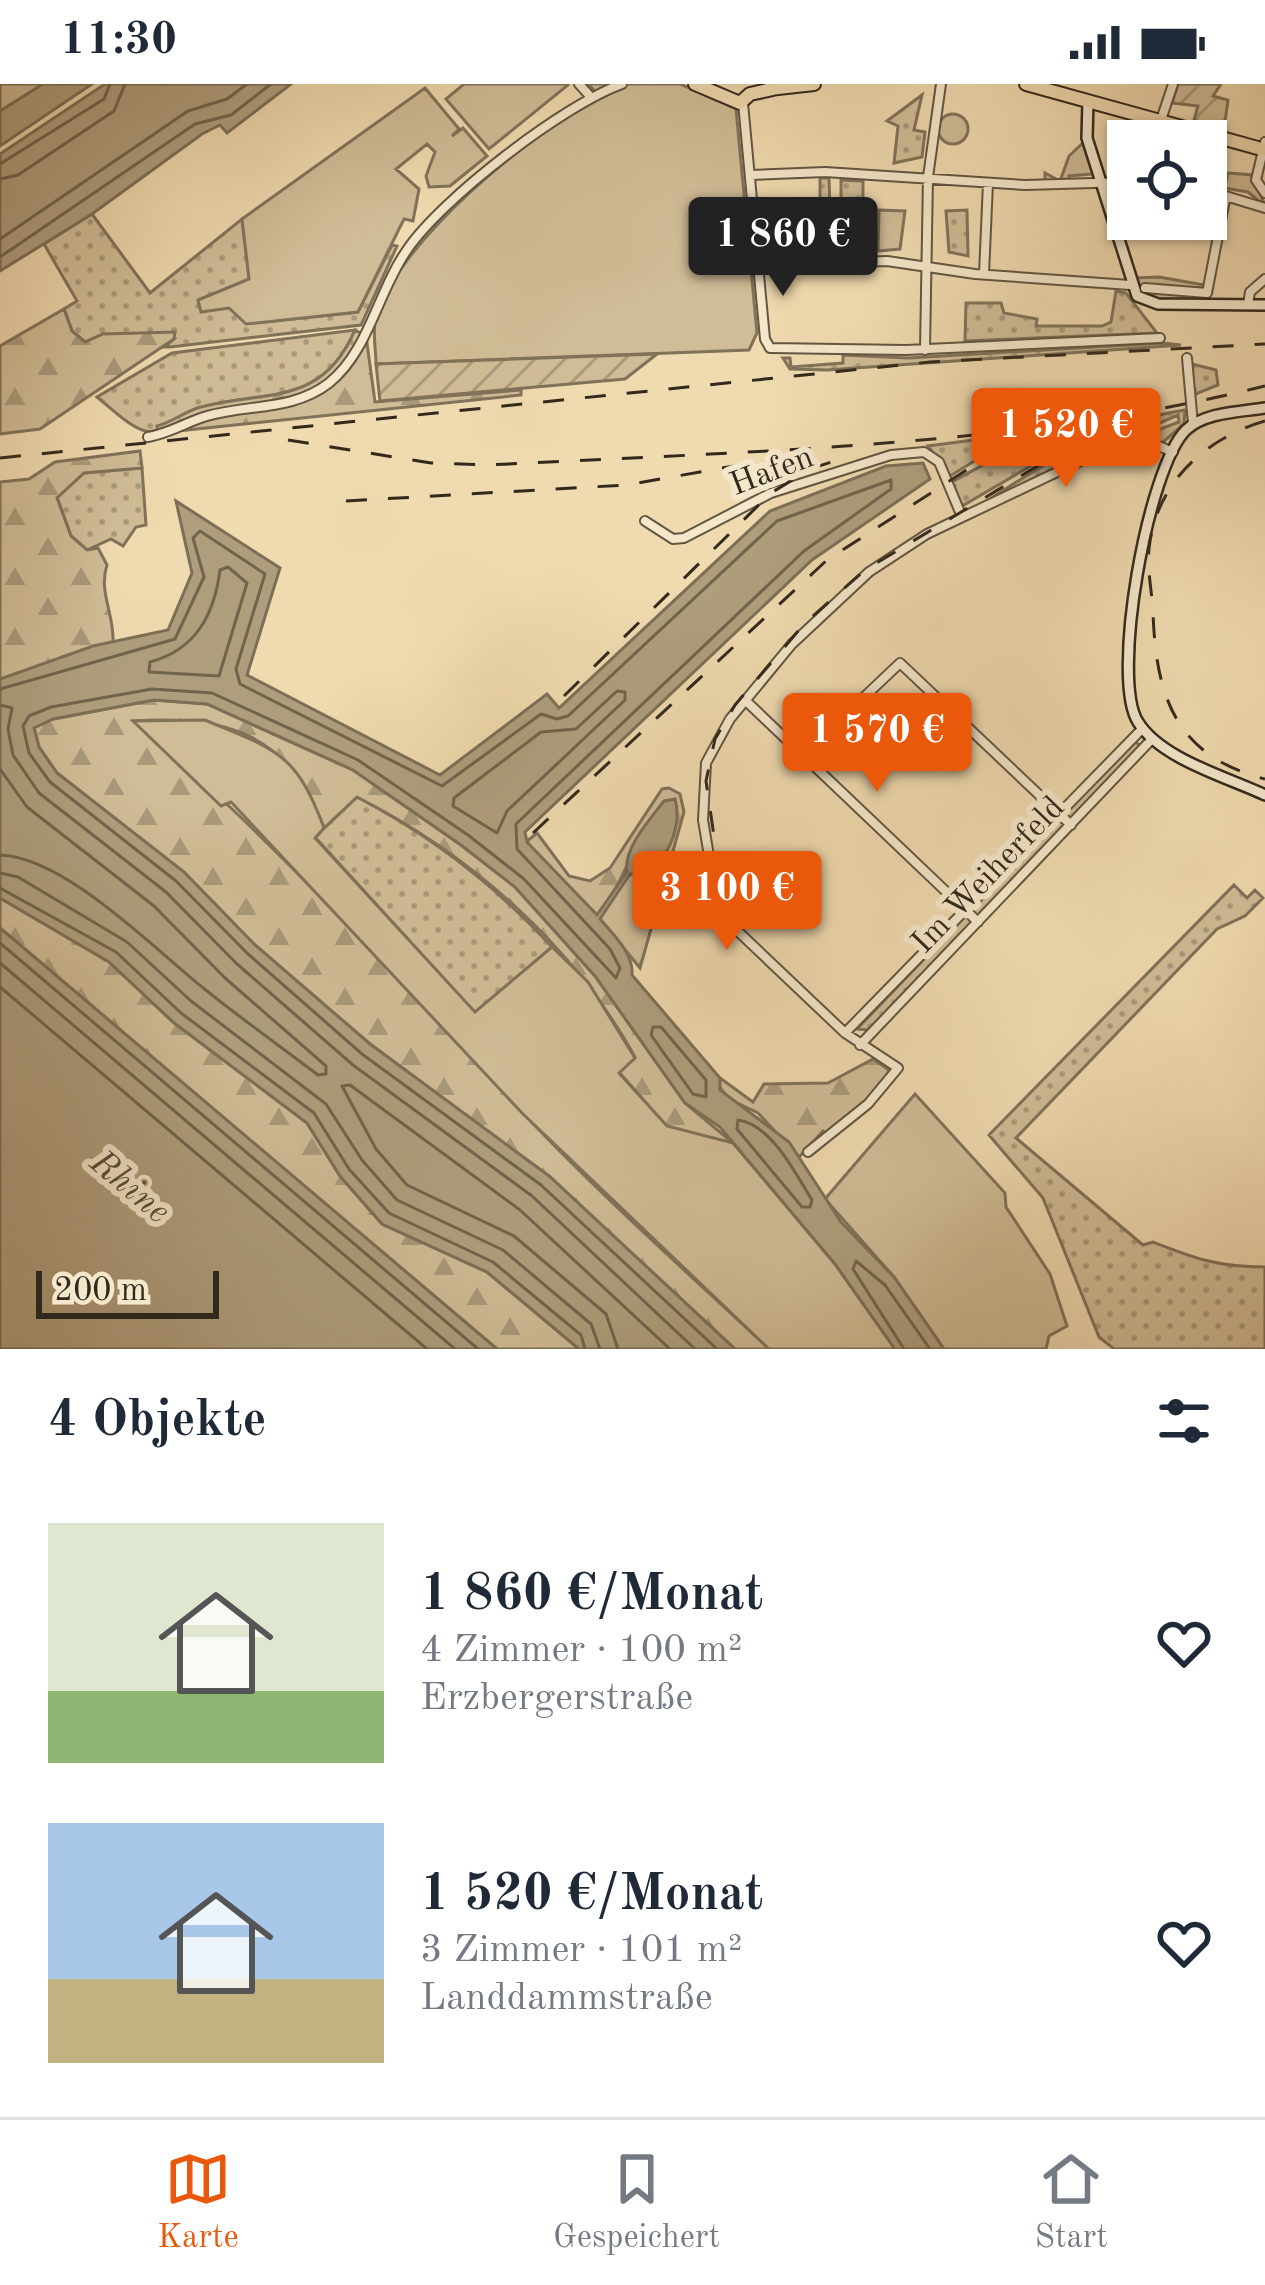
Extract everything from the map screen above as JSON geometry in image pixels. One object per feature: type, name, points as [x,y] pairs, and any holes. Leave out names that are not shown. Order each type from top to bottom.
[{"type":"main road","points":[[695,84],[740,91],[814,84]]},
{"type":"main road","points":[[705,84],[740,91]]},
{"type":"main road","points":[[1026,84],[1090,95],[1161,120]]},
{"type":"main road","points":[[1090,95],[1084,125],[1130,285],[1145,301],[1256,304]]},
{"type":"main road","points":[[1227,137],[1264,147]]},
{"type":"main road","points":[[1265,408],[1193,424],[1172,452],[1146,512],[1130,650],[1130,704],[1152,739],[1265,795]]},
{"type":"street","points":[[579,84],[589,95]]},
{"type":"street","points":[[148,437],[213,414],[304,398],[330,382],[352,357],[414,240],[589,95],[622,84]]},
{"type":"street","points":[[925,350],[928,177],[941,84]]},
{"type":"street","points":[[1161,120],[1173,84]]},
{"type":"street","points":[[740,91],[768,346],[925,350],[1160,338]]},
{"type":"street","points":[[1264,147],[1256,180],[1265,193]]},
{"type":"street","points":[[751,175],[1107,184]]},
{"type":"street","points":[[984,274],[988,182]]},
{"type":"street","points":[[1227,200],[1265,208]]},
{"type":"street","points":[[1145,288],[1207,293],[1218,240]]},
{"type":"street","points":[[758,265],[843,260],[1130,285]]},
{"type":"street","points":[[1256,304],[1261,282]]},
{"type":"street","points":[[1186,358],[1193,424]]},
{"type":"street","points":[[808,1152],[868,1104],[898,1068],[844,1033],[726,920],[715,892],[703,820],[706,763],[745,700],[792,644],[868,572],[962,517],[1120,442],[1144,440],[1172,452]]},
{"type":"street","name":"Hafen","points":[[645,521],[673,538],[685,538],[771,493],[891,455],[924,452],[939,462],[962,517]]},
{"type":"street","points":[[803,755],[892,664],[900,663],[1071,825]]},
{"type":"street","points":[[745,700],[978,922]]},
{"type":"street","name":"Im Weiherfeld","points":[[844,1033],[1142,728]]},
{"type":"street","name":"Im Weiherfeld","points":[[860,1045],[1152,739]]},
{"type":"green space","points":[[0,84],[51,84],[0,111]]},
{"type":"green space","points":[[464,84],[568,85],[489,149],[446,99]]},
{"type":"green space","points":[[588,84],[680,84],[736,109],[757,333],[749,350],[376,364],[376,317],[410,256],[505,162],[600,97]]},
{"type":"green space","points":[[1178,84],[1221,84],[1213,96],[1228,100],[1225,120],[1194,120],[1198,106],[1172,103]]},
{"type":"green space","points":[[425,88],[459,129],[452,136],[463,128],[487,156],[450,186],[429,187],[426,176],[435,152],[427,144],[396,169],[419,189],[413,221],[404,219],[358,312],[246,324],[229,308],[201,312],[198,300],[249,279],[242,219]]},
{"type":"green space","points":[[922,95],[914,130],[925,132],[922,157],[894,163],[898,126],[887,121]]},
{"type":"green space","points":[[953,114],[964,118],[968,129],[964,140],[953,144],[942,140],[938,129],[942,118]]},
{"type":"green space","points":[[1083,143],[1093,174],[1060,181],[1069,156]]},
{"type":"green space","points":[[1228,173],[1253,175],[1265,206],[1248,192],[1227,188]]},
{"type":"green space","points":[[820,178],[829,178],[831,243],[841,242],[841,180],[863,181],[863,242],[873,245],[873,253],[820,252]]},
{"type":"green space","points":[[879,210],[905,211],[900,249],[878,251]]},
{"type":"green space","points":[[967,210],[968,256],[949,252],[946,211]]},
{"type":"green space","points":[[92,214],[150,293],[242,219],[255,323],[358,312],[392,245],[397,246],[361,325],[170,347],[165,347],[174,339],[103,334],[85,342],[72,331],[64,309],[77,301],[44,244]]},
{"type":"green space","points":[[1159,277],[1204,285],[1203,299],[1153,299],[1132,278]]},
{"type":"green space","points":[[1116,291],[1126,293],[1157,333],[965,341],[966,303],[1001,303],[1004,313],[1037,319],[1036,326],[1102,326],[1111,322]]},
{"type":"green space","points":[[64,309],[72,331],[85,342],[103,334],[175,332],[174,339],[40,429],[0,434],[0,346]]},
{"type":"green space","points":[[355,330],[341,355],[308,384],[199,408],[157,431],[137,428],[97,397],[172,353]]},
{"type":"green space","points":[[355,330],[366,336],[375,402],[521,390],[521,395],[158,433],[157,426],[195,409],[309,384],[342,355]]},
{"type":"green space","points":[[1181,345],[827,370],[790,369],[783,358],[790,358],[791,367],[843,363],[843,355],[908,358]]},
{"type":"green space","points":[[657,354],[625,379],[380,401],[376,364]]},
{"type":"green space","points":[[1192,364],[1216,370],[1218,385],[1193,395]]},
{"type":"green space","points":[[1185,410],[1184,424],[1162,443],[1144,435],[1179,422],[1178,415],[990,499],[1107,433]]},
{"type":"green space","points":[[1127,420],[1060,449],[962,506],[952,482],[1014,448]]},
{"type":"green space","points":[[1050,430],[989,452],[950,476],[928,446]]},
{"type":"green space","points":[[140,451],[142,468],[84,473],[57,498],[71,536],[87,550],[98,548],[107,565],[104,585],[113,644],[0,679],[0,482],[29,479],[55,462]]},
{"type":"green space","points":[[142,468],[146,525],[136,527],[123,546],[111,539],[87,550],[71,536],[57,497],[84,473]]},
{"type":"green space","points":[[154,700],[207,704],[353,770],[515,887],[595,976],[685,1103],[733,1143],[667,1127],[619,1072],[635,1057],[581,977],[516,907],[440,846],[357,797],[324,828],[293,771],[252,737],[199,722],[134,721],[285,860],[549,1140],[769,1349],[735,1349],[549,1176],[370,1044],[255,945],[184,872],[57,773],[39,747],[34,727],[53,719]]},
{"type":"green space","points":[[205,720],[266,747],[293,768],[324,828],[315,838],[475,1012],[552,947],[588,982],[635,1058],[619,1073],[667,1126],[733,1143],[835,1264],[895,1349],[769,1349],[522,1113],[231,802],[221,806],[133,721]]},
{"type":"green space","points":[[1134,740],[1141,747],[868,1030],[857,1029]]},
{"type":"green space","points":[[662,789],[680,794],[684,812],[640,968],[599,918],[630,874],[656,869],[677,818],[665,801],[597,915],[526,842],[537,833],[569,876],[590,881],[610,868]]},
{"type":"green space","points":[[357,797],[461,863],[552,947],[475,1013],[315,837]]},
{"type":"green space","points":[[1234,885],[1247,898],[1255,890],[1263,898],[1245,916],[1217,929],[1016,1138],[1143,1245],[1153,1242],[1206,1260],[1265,1267],[1265,1349],[1114,1349],[1099,1337],[1043,1198],[989,1135]]},
{"type":"green space","points":[[0,898],[109,962],[173,1022],[307,1123],[340,1176],[382,1224],[487,1272],[579,1349],[497,1349],[0,928]]},
{"type":"green space","points":[[873,1059],[889,1070],[879,1089],[845,1121],[827,1134],[823,1131],[799,1157],[758,1113],[729,1099],[718,1085],[720,1078],[753,1102],[764,1084],[828,1083]]},
{"type":"green space","points":[[915,1094],[1005,1193],[1006,1207],[1050,1274],[1067,1326],[1049,1336],[1046,1349],[944,1349],[894,1277],[825,1199]]},
{"type":"water","points":[[43,84],[92,84],[0,146],[0,111]]},
{"type":"water","points":[[105,84],[291,84],[227,133],[220,125],[202,134],[92,214],[0,271],[0,154]]},
{"type":"water","points":[[923,463],[930,479],[812,560],[525,832],[527,842],[597,915],[627,872],[629,854],[639,835],[664,801],[675,799],[676,824],[668,849],[652,868],[630,874],[600,919],[626,952],[632,975],[720,1078],[720,1090],[789,1142],[841,1222],[894,1277],[944,1349],[895,1349],[835,1264],[720,1127],[685,1103],[595,976],[515,887],[353,770],[207,704],[154,700],[53,719],[34,728],[39,747],[57,773],[184,872],[255,945],[370,1044],[549,1176],[735,1349],[579,1349],[487,1272],[382,1224],[340,1176],[307,1123],[173,1022],[109,962],[0,898],[0,679],[93,646],[168,630],[192,573],[176,501],[280,568],[247,675],[440,775],[547,694],[559,708],[770,511],[886,466]]},
{"type":"water","name":"Rhine","points":[[0,928],[497,1349],[0,1349]]},
{"type":"railway","points":[[0,458],[930,362],[1265,344]]},
{"type":"railway","points":[[288,440],[431,463],[489,465],[781,450],[1075,423],[1265,386]]},
{"type":"railway","points":[[741,910],[718,864],[706,781],[715,739],[735,705],[805,623],[865,570],[1059,453],[1136,419]]},
{"type":"railway","points":[[1265,421],[1222,439],[1187,467],[1153,525],[1149,557],[1159,671],[1176,719],[1210,755],[1265,779]]},
{"type":"railway","points":[[533,833],[827,560],[982,460],[1045,438]]},
{"type":"railway","points":[[564,696],[771,493],[810,469],[850,456]]},
{"type":"railway","points":[[346,501],[626,485],[734,466]]}]
